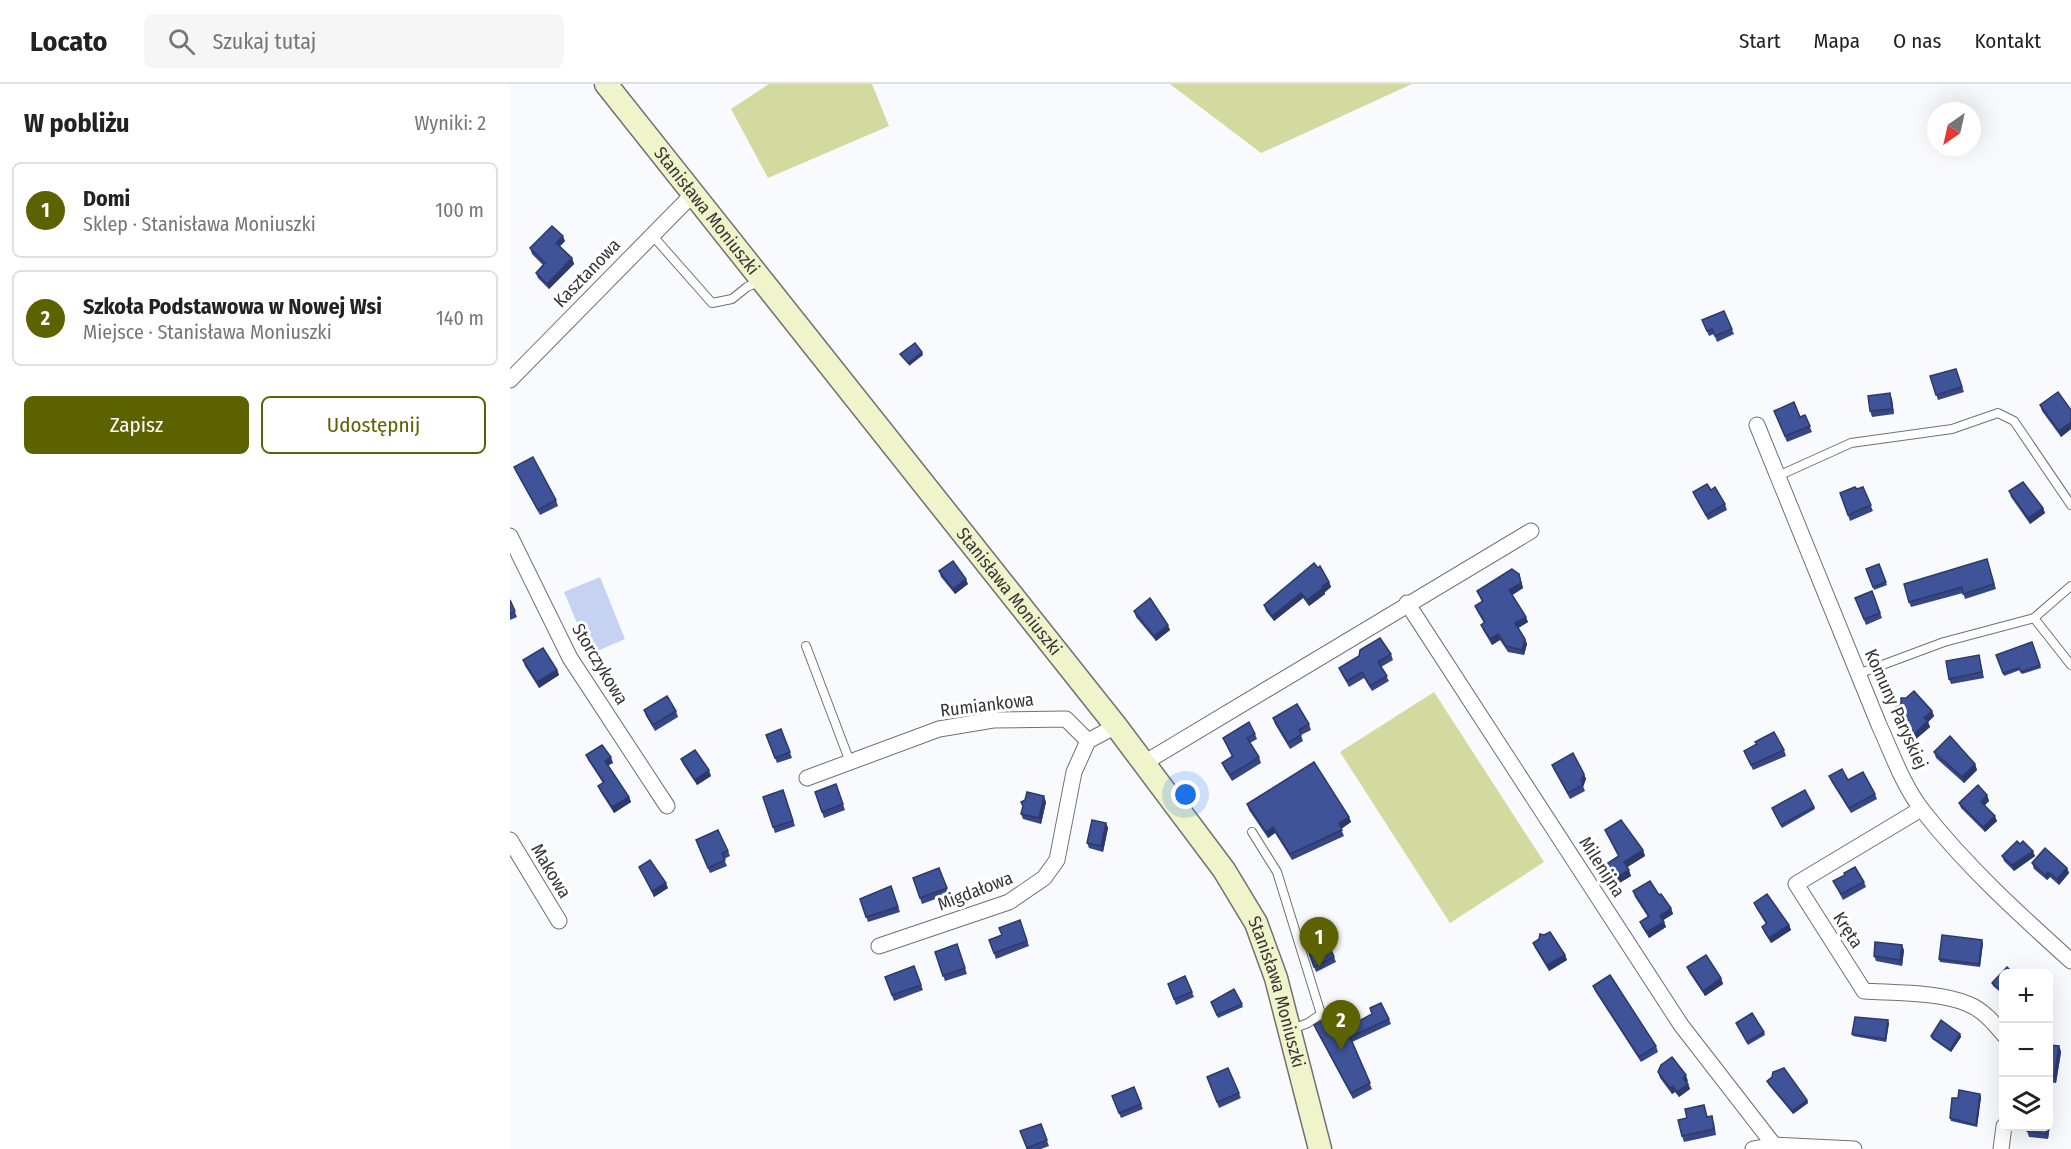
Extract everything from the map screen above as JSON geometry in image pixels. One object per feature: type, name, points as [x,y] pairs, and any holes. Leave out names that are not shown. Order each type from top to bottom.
[{"type":"main road","name":"Stanisława Moniuszki","points":[[606,84],[760,281],[1116,726],[1224,870],[1256,923],[1276,978],[1320,1149]]},
{"type":"street","name":"Kasztanowa","points":[[510,380],[693,194]]},
{"type":"street","name":"Komuny Paryskiej","points":[[1757,425],[1899,770],[1922,809],[2016,911],[2071,961]]},
{"type":"street","points":[[1144,763],[1407,603],[1532,531]]},
{"type":"street","name":"Storczykowa","points":[[510,536],[570,658],[667,806]]},
{"type":"street","name":"Milenijna","points":[[1407,603],[1681,1025],[1774,1144]]},
{"type":"street","name":"Rumiankowa","points":[[807,778],[939,729],[993,720],[1066,719],[1088,741]]},
{"type":"street","points":[[1088,741],[1116,726]]},
{"type":"street","name":"Migdałowa","points":[[879,946],[1009,902],[1044,878],[1057,860],[1074,772],[1088,741]]},
{"type":"street","name":"Kręta","points":[[1922,809],[1796,884],[1864,991],[1923,995],[1968,1004],[1991,1019],[1999,1029]]},
{"type":"street","name":"Makowa","points":[[510,840],[558,921]]},
{"type":"street","points":[[2001,1149],[2003,1131]]},
{"type":"street","points":[[1753,1149],[1774,1144],[1854,1149]]},
{"type":"lane","points":[[652,235],[712,303],[732,299],[747,287],[760,281]]},
{"type":"lane","points":[[1778,476],[1851,443],[1952,429],[1998,413],[2014,421],[2071,505]]},
{"type":"lane","points":[[1858,674],[1944,642],[2034,618],[2071,586]]},
{"type":"lane","points":[[2034,618],[2071,665]]},
{"type":"lane","points":[[806,646],[850,762]]},
{"type":"lane","points":[[1252,832],[1276,872],[1321,1014],[1308,1023],[1290,1029]]},
{"type":"green space","points":[[769,84],[872,84],[889,126],[768,178],[731,109]]},
{"type":"green space","points":[[1170,84],[1412,84],[1261,153]]},
{"type":"green space","points":[[1434,692],[1544,862],[1450,923],[1340,752]]},
{"type":"water","points":[[600,577],[625,639],[590,654],[564,592]]},
{"type":"building","points":[[552,226],[563,236],[556,243],[572,258],[547,284],[536,273],[545,263],[530,248]]},
{"type":"building","points":[[1724,311],[1732,329],[1715,336],[1712,329],[1707,331],[1702,320]]},
{"type":"building","points":[[915,343],[922,352],[908,363],[900,354]]},
{"type":"building","points":[[1956,369],[1962,387],[1936,395],[1930,376]]},
{"type":"building","points":[[2058,392],[2071,410],[2071,422],[2059,431],[2040,405]]},
{"type":"building","points":[[1890,393],[1892,409],[1870,411],[1868,396]]},
{"type":"building","points":[[1794,402],[1800,417],[1805,415],[1810,426],[1785,436],[1774,411]]},
{"type":"building","points":[[533,457],[556,500],[538,510],[514,467]]},
{"type":"building","points":[[2023,482],[2043,508],[2028,518],[2009,491]]},
{"type":"building","points":[[1707,484],[1711,490],[1715,487],[1725,504],[1706,515],[1693,492]]},
{"type":"building","points":[[1855,487],[1857,489],[1863,487],[1871,505],[1848,515],[1840,493]]},
{"type":"building","points":[[1987,559],[1994,584],[1963,594],[1962,587],[1909,602],[1904,584]]},
{"type":"building","points":[[953,561],[966,579],[953,589],[939,571]]},
{"type":"building","points":[[1314,563],[1318,568],[1320,566],[1329,582],[1307,600],[1301,593],[1272,616],[1264,605]]},
{"type":"building","points":[[1879,564],[1886,582],[1873,587],[1866,569]]},
{"type":"building","points":[[1512,569],[1519,574],[1521,583],[1509,590],[1526,617],[1515,623],[1525,639],[1522,650],[1506,646],[1498,634],[1490,639],[1481,625],[1485,622],[1475,606],[1483,601],[1477,591]]},
{"type":"building","points":[[1872,591],[1880,613],[1864,619],[1855,598]]},
{"type":"building","points":[[1150,598],[1168,625],[1154,636],[1134,611]]},
{"type":"building","points":[[510,600],[515,611],[510,614]]},
{"type":"building","points":[[1380,638],[1391,654],[1378,662],[1387,676],[1370,686],[1362,672],[1347,681],[1339,668],[1359,656],[1360,650]]},
{"type":"building","points":[[2032,642],[2040,665],[2021,672],[2019,668],[2003,673],[1996,655]]},
{"type":"building","points":[[543,648],[557,670],[537,682],[523,660]]},
{"type":"building","points":[[1979,655],[1982,672],[1949,679],[1946,661]]},
{"type":"building","points":[[1914,691],[1932,711],[1924,718],[1928,721],[1914,734],[1905,723],[1908,720],[1896,707],[1901,703],[1901,698],[1906,698]]},
{"type":"building","points":[[667,696],[676,711],[653,725],[644,710]]},
{"type":"building","points":[[1297,704],[1309,724],[1299,730],[1301,735],[1288,743],[1273,718]]},
{"type":"building","points":[[1249,722],[1255,734],[1247,738],[1259,757],[1230,775],[1222,763],[1233,756],[1223,738]]},
{"type":"building","points":[[781,729],[790,752],[775,758],[766,735]]},
{"type":"building","points":[[1774,732],[1784,750],[1751,765],[1744,751]]},
{"type":"building","points":[[1950,736],[1975,764],[1962,777],[1934,752]]},
{"type":"building","points":[[602,745],[611,757],[605,761],[629,797],[612,807],[598,786],[604,782],[586,755]]},
{"type":"building","points":[[695,750],[709,770],[695,780],[681,759]]},
{"type":"building","points":[[1573,753],[1584,774],[1581,781],[1583,785],[1568,793],[1552,765]]},
{"type":"building","points":[[1314,762],[1349,817],[1339,823],[1342,830],[1290,854],[1273,827],[1266,832],[1247,804]]},
{"type":"building","points":[[1842,769],[1848,780],[1863,772],[1875,794],[1849,808],[1829,776]]},
{"type":"building","points":[[836,784],[843,804],[822,812],[815,792]]},
{"type":"building","points":[[1978,785],[1987,795],[1981,802],[1995,816],[1983,827],[1959,803]]},
{"type":"building","points":[[783,790],[793,821],[773,827],[763,797]]},
{"type":"building","points":[[1805,790],[1814,807],[1781,825],[1772,808]]},
{"type":"building","points":[[1027,792],[1044,796],[1039,818],[1021,814],[1023,806],[1021,802],[1025,800]]},
{"type":"building","points":[[1092,820],[1106,823],[1101,846],[1087,843]]},
{"type":"building","points":[[1621,820],[1643,850],[1624,862],[1629,870],[1614,879],[1605,865],[1619,856],[1605,830]]},
{"type":"building","points":[[718,830],[728,851],[722,853],[725,860],[708,868],[696,840]]},
{"type":"building","points":[[2017,841],[2020,844],[2023,841],[2033,851],[2012,865],[2002,856]]},
{"type":"building","points":[[2045,848],[2067,868],[2057,879],[2048,872],[2045,875],[2032,863]]},
{"type":"building","points":[[650,860],[666,883],[652,891],[639,867]]},
{"type":"building","points":[[1855,867],[1864,882],[1841,894],[1833,881]]},
{"type":"building","points":[[939,868],[947,888],[920,898],[913,878]]},
{"type":"building","points":[[1650,881],[1671,908],[1660,916],[1664,922],[1647,932],[1640,922],[1649,916],[1633,891]]},
{"type":"building","points":[[891,886],[898,907],[866,917],[860,899]]},
{"type":"building","points":[[1767,894],[1789,925],[1769,938],[1762,927],[1767,923],[1754,903]]},
{"type":"building","points":[[1020,920],[1027,941],[994,953],[989,940],[1002,935],[999,928]]},
{"type":"building","points":[[1322,930],[1334,957],[1314,967],[1304,939]]},
{"type":"building","points":[[1550,932],[1565,955],[1547,965],[1533,943],[1539,939],[1540,934]]},
{"type":"building","points":[[1942,935],[1982,940],[1979,964],[1939,959]]},
{"type":"building","points":[[1875,942],[1902,945],[1900,960],[1874,956]]},
{"type":"building","points":[[957,944],[965,968],[943,976],[935,952]]},
{"type":"building","points":[[1706,955],[1721,978],[1703,991],[1687,967]]},
{"type":"building","points":[[914,966],[921,985],[892,995],[885,977]]},
{"type":"building","points":[[1610,975],[1656,1046],[1639,1057],[1593,986]]},
{"type":"building","points":[[1185,976],[1192,992],[1174,999],[1168,984]]},
{"type":"building","points":[[1999,976],[1999,989],[1992,983]]},
{"type":"building","points":[[1234,989],[1242,1004],[1217,1015],[1211,1002]]},
{"type":"building","points":[[1381,1003],[1389,1019],[1350,1037],[1370,1083],[1351,1093],[1314,1025],[1338,1012],[1346,1028],[1372,1014],[1370,1008]]},
{"type":"building","points":[[1752,1013],[1764,1032],[1747,1042],[1736,1023]]},
{"type":"building","points":[[1855,1017],[1888,1020],[1885,1039],[1852,1034]]},
{"type":"building","points":[[1941,1020],[1960,1034],[1950,1050],[1931,1036]]},
{"type":"building","points":[[2053,1045],[2059,1046],[2053,1077]]},
{"type":"building","points":[[1672,1057],[1686,1075],[1683,1078],[1688,1084],[1677,1092],[1673,1086],[1670,1088],[1658,1072],[1661,1065]]},
{"type":"building","points":[[1228,1068],[1239,1093],[1217,1102],[1207,1077]]},
{"type":"building","points":[[1784,1068],[1807,1100],[1792,1111],[1767,1081],[1772,1077],[1773,1072]]},
{"type":"building","points":[[1134,1087],[1141,1104],[1119,1113],[1112,1096]]},
{"type":"building","points":[[1959,1090],[1980,1094],[1976,1125],[1950,1118],[1952,1098],[1958,1098]]},
{"type":"building","points":[[1704,1105],[1707,1117],[1712,1116],[1714,1129],[1682,1136],[1678,1120],[1687,1118],[1685,1109]]},
{"type":"building","points":[[1041,1124],[1047,1140],[1027,1148],[1020,1131]]},
{"type":"building","points":[[2027,1131],[2046,1131],[2046,1134]]},
{"type":"place","name":"Domi","points":[[1319,967]]},
{"type":"place","name":"Szkoła Podstawowa w Nowej Wsi","points":[[1341,1050]]}]
